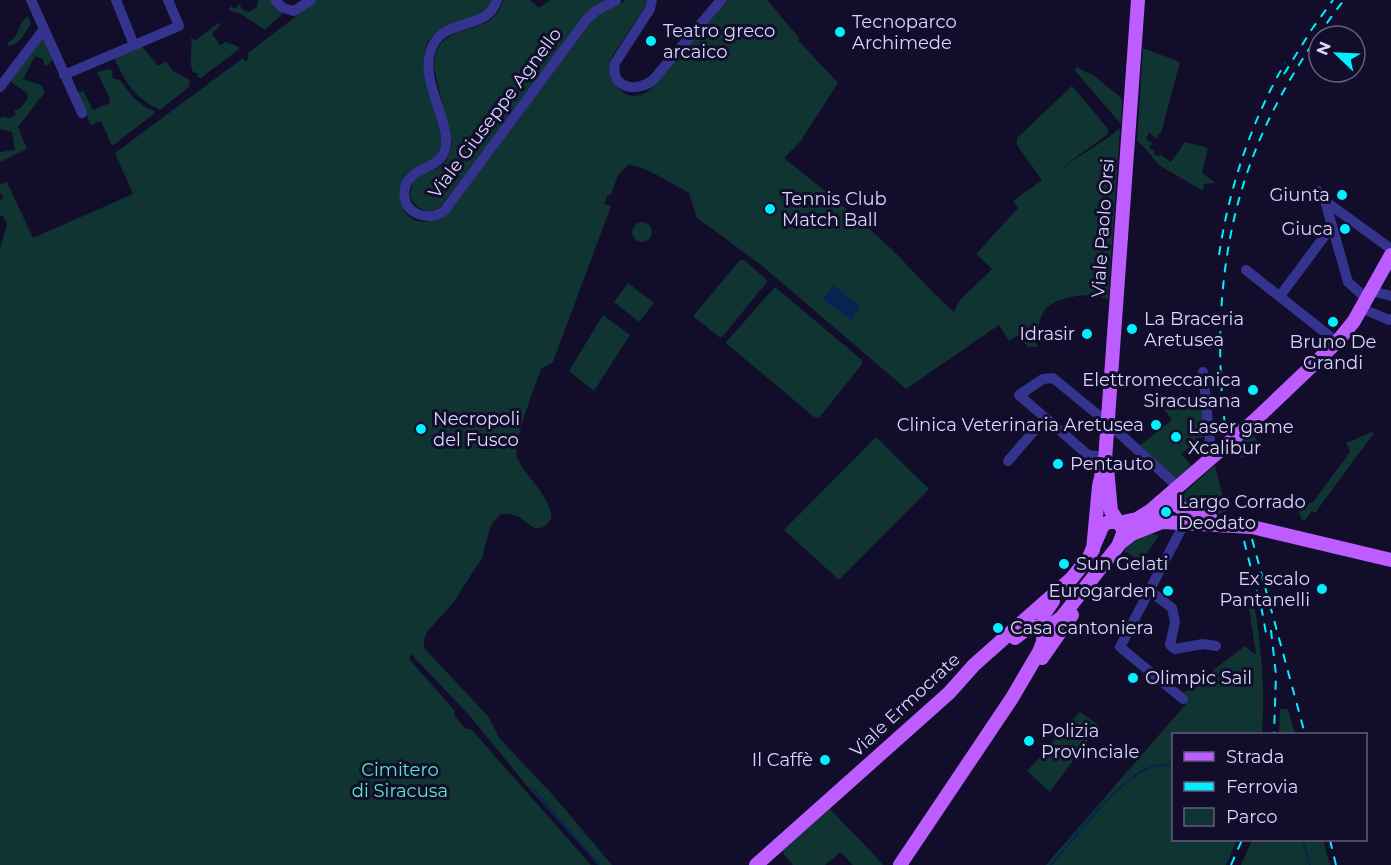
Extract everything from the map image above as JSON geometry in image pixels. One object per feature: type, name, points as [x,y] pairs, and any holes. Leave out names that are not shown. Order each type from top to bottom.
[{"type":"main road","name":"Viale Paolo Orsi","points":[[1105,458],[1138,0]]},
{"type":"main road","points":[[1044,632],[1058,622],[1118,546],[1132,534],[1170,512],[1181,484],[1255,420],[1337,342],[1366,300],[1391,255]]},
{"type":"main road","points":[[1105,458],[1110,506],[1124,531],[1118,546]]},
{"type":"main road","points":[[1093,550],[1099,486],[1105,458]]},
{"type":"main road","points":[[1170,512],[1252,527],[1391,560]]},
{"type":"main road","points":[[900,865],[1012,698],[1039,652],[1044,632],[1044,614],[1093,550],[1103,525],[1109,522],[1170,512],[1191,513],[1207,517],[1252,520],[1391,552]]},
{"type":"main road","name":"Viale Ermocrate","points":[[758,863],[949,693],[975,665],[1072,578]]},
{"type":"main road","points":[[949,693],[978,671],[1024,630],[1044,632],[1074,611],[1089,584]]},
{"type":"main road","points":[[1053,600],[1052,606],[1057,611],[1062,612],[1069,609]]},
{"type":"street","points":[[31,0],[82,112]]},
{"type":"street","points":[[116,0],[134,45]]},
{"type":"street","points":[[64,75],[179,26],[168,0]]},
{"type":"street","points":[[275,0],[283,8],[294,10],[311,0]]},
{"type":"street","name":"Viale Giuseppe Agnello","points":[[498,0],[493,10],[482,19],[446,31],[436,39],[430,51],[428,69],[446,138],[445,150],[440,160],[413,174],[406,185],[406,204],[421,216],[434,216],[444,211],[587,19],[616,0]]},
{"type":"street","points":[[652,0],[650,9],[615,63],[617,79],[628,87],[639,88],[653,80],[721,0]]},
{"type":"street","points":[[0,87],[45,29]]},
{"type":"street","points":[[1318,191],[1325,201],[1391,249]]},
{"type":"street","points":[[1325,201],[1348,282],[1389,320],[1391,319]]},
{"type":"street","points":[[1280,296],[1332,226]]},
{"type":"street","points":[[1246,270],[1337,342]]},
{"type":"street","points":[[1366,300],[1391,296]]},
{"type":"street","points":[[1203,372],[1210,443],[1214,456]]},
{"type":"street","points":[[1105,458],[1088,455],[1019,395],[1043,378],[1053,378],[1181,484]]},
{"type":"street","points":[[1008,461],[1045,418]]},
{"type":"street","points":[[1170,512],[1150,591],[1120,647],[1183,699]]},
{"type":"street","points":[[1150,591],[1172,608],[1175,622],[1170,645],[1175,649],[1203,644],[1216,646]]},
{"type":"green space","points":[[258,0],[270,0],[282,14],[265,30],[229,9],[231,6],[235,9],[239,4],[243,10],[249,12],[257,7]]},
{"type":"green space","name":"Cimitero di Siracusa","points":[[317,0],[493,0],[488,8],[480,13],[442,28],[427,44],[424,55],[425,79],[440,129],[440,149],[431,160],[411,171],[402,182],[401,187],[407,215],[424,222],[436,220],[447,214],[594,18],[626,0],[647,0],[645,7],[611,58],[611,76],[615,84],[620,90],[634,96],[651,89],[726,0],[767,0],[799,38],[798,40],[838,83],[800,142],[784,158],[876,235],[954,312],[960,300],[992,269],[976,254],[1018,208],[1013,201],[1042,180],[1017,145],[1017,138],[1072,86],[1108,129],[1108,134],[1060,169],[1119,128],[1120,131],[1108,300],[1090,293],[1090,295],[1066,298],[1050,305],[1041,318],[1036,338],[1037,347],[1028,347],[1018,335],[1009,341],[999,325],[906,389],[760,264],[697,218],[689,193],[650,172],[628,165],[618,175],[611,195],[607,196],[604,204],[611,206],[553,362],[541,369],[518,439],[517,457],[548,504],[551,513],[550,521],[543,527],[536,528],[517,516],[501,514],[493,522],[482,558],[453,603],[427,632],[424,640],[424,648],[488,716],[500,739],[552,794],[612,865],[598,865],[527,786],[469,715],[411,654],[409,659],[455,711],[454,715],[466,729],[471,729],[591,865],[0,865],[0,249],[7,224],[3,216],[0,216],[0,200],[4,197],[0,193],[0,184],[7,182],[33,238],[133,194],[115,153],[243,58],[245,61],[249,59],[247,54]]},
{"type":"green space","points":[[503,0],[530,0],[539,8],[550,0],[606,0],[587,13],[440,207],[431,211],[422,210],[415,205],[410,196],[413,182],[442,165],[450,153],[452,143],[434,68],[437,51],[444,41],[454,34],[488,21],[497,13]]},
{"type":"green space","points":[[28,16],[31,23],[24,34],[16,44],[8,46],[8,42],[15,36]]},
{"type":"green space","points":[[218,23],[221,24],[212,34],[220,45],[226,42],[239,47],[238,50],[201,78],[197,77],[198,74],[193,72],[191,63],[191,37],[195,41]]},
{"type":"green space","points":[[43,35],[53,59],[45,66],[43,59],[35,56],[23,79],[41,85],[45,92],[18,127],[27,149],[0,162],[0,152],[15,150],[12,132],[0,129],[0,118],[6,116],[8,119],[16,115],[14,111],[21,108],[28,98],[27,93],[10,79]]},
{"type":"green space","points":[[142,46],[158,66],[166,61],[173,71],[190,80],[189,87],[160,110],[137,95],[114,58]]},
{"type":"green space","points":[[1143,48],[1180,62],[1161,133],[1156,139],[1149,132],[1146,139],[1152,143],[1149,148],[1155,151],[1156,156],[1161,155],[1171,162],[1185,142],[1208,148],[1202,173],[1216,183],[1204,184],[1203,191],[1159,165],[1137,141]]},
{"type":"green space","points":[[1076,67],[1093,75],[1119,96],[1122,100],[1121,124],[1075,71]]},
{"type":"green space","points":[[109,69],[113,71],[112,78],[120,80],[138,102],[154,111],[154,114],[112,146],[101,121],[91,125],[77,93],[83,91],[93,110],[110,103],[97,72]]},
{"type":"green space","points":[[642,222],[649,225],[652,232],[649,239],[642,242],[635,239],[632,232],[635,225]]},
{"type":"green space","points":[[740,260],[744,260],[767,282],[722,337],[719,337],[693,316]]},
{"type":"green space","points":[[628,283],[654,303],[639,322],[614,302]]},
{"type":"green space","points":[[775,287],[862,360],[862,364],[819,418],[814,417],[726,342]]},
{"type":"green space","points":[[603,315],[630,335],[594,391],[569,371]]},
{"type":"green space","name":"Laser game Xcalibur","points":[[1166,394],[1171,401],[1178,403],[1185,401],[1190,395],[1201,395],[1205,435],[1181,454],[1192,466],[1177,479],[1139,446],[1172,420],[1164,409],[1163,395]]},
{"type":"green space","points":[[1252,432],[1258,443],[1244,450],[1246,456],[1241,458],[1237,443]]},
{"type":"green space","points":[[1374,433],[1315,513],[1312,511],[1305,520],[1302,520],[1295,504],[1298,503],[1300,507],[1313,502],[1350,452],[1346,443]]},
{"type":"green space","points":[[876,437],[929,489],[839,580],[784,530]]},
{"type":"green space","points":[[1215,465],[1225,514],[1202,511],[1181,500],[1186,491]]},
{"type":"green space","points":[[1151,534],[1159,535],[1141,562],[1123,550],[1135,541]]},
{"type":"green space","points":[[1254,605],[1259,637],[1262,670],[1262,733],[1172,733],[1172,841],[1237,841],[1226,865],[1046,865],[1186,704],[1186,695],[1183,693],[1245,646],[1256,655],[1249,607]]},
{"type":"green space","points":[[1280,709],[1288,709],[1295,733],[1279,733]]},
{"type":"green space","points":[[1080,712],[1099,725],[1050,792],[1027,771],[1041,756],[1048,743],[1050,744]]},
{"type":"green space","points":[[830,809],[883,865],[853,865],[841,852],[825,865],[793,865],[784,855],[783,850]]},
{"type":"green space","points":[[1252,841],[1323,841],[1330,865],[1241,865]]},
{"type":"water","points":[[834,285],[861,307],[851,320],[823,299]]},
{"type":"waterway","points":[[1051,865],[1108,799],[1133,777],[1146,769],[1172,765]]},
{"type":"waterway","points":[[530,787],[599,865]]},
{"type":"waterway","points":[[1303,841],[1310,865]]},
{"type":"railway","points":[[1284,74],[1333,0]]},
{"type":"railway","points":[[1225,425],[1220,356],[1223,287],[1227,253],[1243,186],[1262,134],[1282,93],[1305,55],[1344,0]]},
{"type":"railway","points":[[1219,255],[1235,180],[1243,156],[1262,108],[1285,63]]},
{"type":"railway","points":[[1252,539],[1305,733]]},
{"type":"railway","points":[[1244,541],[1267,639]]},
{"type":"railway","points":[[1271,630],[1276,675],[1274,733]]},
{"type":"railway","points":[[1231,865],[1242,841]]},
{"type":"railway","points":[[1330,841],[1336,865]]},
{"type":"place","name":"Tecnoparco Archimede","points":[[840,32]]},
{"type":"place","name":"Teatro greco arcaico","points":[[651,41]]},
{"type":"place","name":"Giunta","points":[[1342,195]]},
{"type":"place","name":"Tennis Club Match Ball","points":[[770,209]]},
{"type":"place","name":"Giuca","points":[[1345,229]]},
{"type":"place","name":"Bruno De Grandi","points":[[1333,322]]},
{"type":"place","name":"La Braceria Aretusea","points":[[1132,329]]},
{"type":"place","name":"Idrasir","points":[[1087,334]]},
{"type":"place","name":"Elettromeccanica Siracusana","points":[[1253,390]]},
{"type":"place","name":"Clinica Veterinaria Aretusea","points":[[1156,425]]},
{"type":"place","name":"Necropoli del Fusco","points":[[421,429]]},
{"type":"place","name":"Laser game Xcalibur","points":[[1176,437]]},
{"type":"place","name":"Pentauto","points":[[1058,464]]},
{"type":"place","name":"Largo Corrado Deodato","points":[[1166,512]]},
{"type":"place","name":"Sun Gelati","points":[[1064,564]]},
{"type":"place","name":"Ex scalo Pantanelli","points":[[1322,589]]},
{"type":"place","name":"Eurogarden","points":[[1168,591]]},
{"type":"place","name":"Casa cantoniera","points":[[998,628]]},
{"type":"place","name":"Olimpic Sail","points":[[1133,678]]},
{"type":"place","name":"Polizia Provinciale","points":[[1029,741]]},
{"type":"place","name":"Il Caffè","points":[[825,760]]}]
